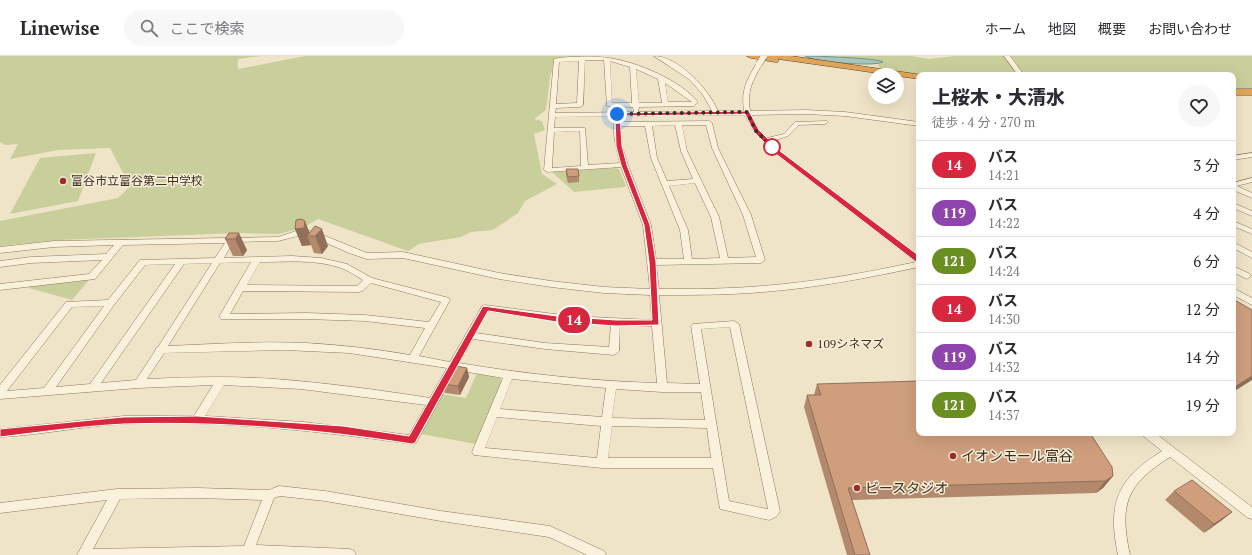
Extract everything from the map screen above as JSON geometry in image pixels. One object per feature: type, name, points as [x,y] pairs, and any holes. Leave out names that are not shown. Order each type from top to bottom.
[{"type":"highway","points":[[751,56],[868,74]]},
{"type":"highway","points":[[773,56],[916,76]]},
{"type":"highway","points":[[904,78],[916,80]]},
{"type":"highway","points":[[1236,92],[1252,92]]},
{"type":"highway","points":[[1236,96],[1252,96]]},
{"type":"street","points":[[657,56],[700,85],[710,96],[716,113]]},
{"type":"street","points":[[764,56],[745,91],[747,112],[754,127],[765,141],[916,258]]},
{"type":"street","points":[[1007,56],[1020,72]]},
{"type":"street","points":[[553,106],[580,105],[582,59]]},
{"type":"street","points":[[607,59],[609,105],[694,104],[695,102],[683,91],[662,79],[633,67],[607,59],[556,60],[548,170],[624,165]]},
{"type":"street","points":[[633,67],[636,114]]},
{"type":"street","points":[[662,79],[665,105]]},
{"type":"street","points":[[553,115],[747,112],[829,113],[916,124]]},
{"type":"street","points":[[617,114],[617,124],[624,165],[647,225],[652,262],[662,388]]},
{"type":"street","points":[[765,141],[786,135],[797,123],[804,121],[825,122]]},
{"type":"street","points":[[617,124],[709,123],[715,148],[753,230],[761,260],[652,262]]},
{"type":"street","points":[[648,124],[652,150],[664,184],[684,230],[688,262]]},
{"type":"street","points":[[678,124],[684,151],[697,182],[715,217],[725,261]]},
{"type":"street","points":[[552,130],[583,129],[585,168]]},
{"type":"street","points":[[1236,158],[1252,155]]},
{"type":"street","points":[[1236,185],[1252,180]]},
{"type":"street","points":[[664,184],[697,182]]},
{"type":"street","points":[[1236,188],[1252,196]]},
{"type":"street","points":[[1236,206],[1252,214]]},
{"type":"street","points":[[1236,224],[1252,232]]},
{"type":"street","points":[[0,250],[54,244],[278,239],[305,232],[369,257],[403,255],[462,269],[526,281],[587,288],[654,292],[714,292],[800,286],[841,281],[916,265]]},
{"type":"street","points":[[139,384],[159,350],[231,240]]},
{"type":"street","points":[[0,287],[92,277],[121,242]]},
{"type":"street","points":[[1236,247],[1252,255]]},
{"type":"street","points":[[0,264],[31,260],[108,257]]},
{"type":"street","points":[[47,392],[111,303],[143,262],[292,259],[321,261],[344,266],[369,280],[446,300],[413,358]]},
{"type":"street","points":[[257,260],[224,317],[306,316],[365,318],[432,326]]},
{"type":"street","points":[[92,388],[181,262]]},
{"type":"street","points":[[1236,270],[1250,276]]},
{"type":"street","points":[[241,288],[359,289],[369,280]]},
{"type":"street","points":[[1236,293],[1252,302]]},
{"type":"street","points":[[0,393],[69,304],[111,303]]},
{"type":"street","points":[[0,433],[123,420],[197,420],[343,430],[412,440],[485,308],[557,319],[616,323],[656,323]]},
{"type":"street","points":[[470,335],[545,346],[614,352],[616,323]]},
{"type":"street","points":[[734,324],[774,511],[770,515],[724,505],[705,388],[696,326],[734,324]]},
{"type":"street","points":[[159,350],[293,346],[327,348],[413,358],[509,375],[611,385],[662,388],[705,388]]},
{"type":"street","points":[[509,375],[478,452],[602,463],[716,463]]},
{"type":"street","points":[[0,393],[47,392],[139,384],[221,380],[340,388],[433,402]]},
{"type":"street","points":[[197,420],[221,380]]},
{"type":"street","points":[[602,463],[605,422],[611,385]]},
{"type":"street","points":[[494,413],[605,422],[710,424]]},
{"type":"street","points":[[1151,436],[1252,514]]},
{"type":"street","points":[[1124,555],[1119,524],[1120,508],[1124,492],[1134,478],[1146,466],[1170,451]]},
{"type":"street","points":[[0,508],[117,494],[198,492],[270,495],[279,491],[325,496],[441,516],[550,532],[600,555]]},
{"type":"street","points":[[83,555],[117,494]]},
{"type":"street","points":[[247,553],[270,495]]},
{"type":"street","points":[[87,555],[247,553],[350,555]]},
{"type":"green space","points":[[0,56],[263,56],[238,59],[238,69],[305,56],[597,56],[603,58],[555,59],[550,77],[546,110],[534,119],[542,121],[545,130],[534,134],[542,174],[557,184],[525,201],[518,213],[493,230],[471,232],[461,237],[419,244],[408,251],[318,219],[304,227],[279,234],[239,233],[59,240],[0,246],[0,221],[118,198],[128,188],[124,175],[110,148],[58,150],[10,159],[18,144],[5,145],[0,142]]},
{"type":"green space","points":[[834,56],[911,56],[929,59],[955,56],[1252,56],[1252,88],[1236,88],[1236,72],[916,72],[916,74],[904,72],[904,68],[880,68],[878,65],[883,62]]},
{"type":"green space","points":[[96,153],[78,201],[10,214],[40,158]]},
{"type":"green space","points":[[619,169],[626,186],[625,187],[574,192],[552,172]]},
{"type":"green space","points":[[89,280],[72,300],[29,288],[31,286]]},
{"type":"green space","points":[[477,373],[500,378],[502,382],[476,444],[421,434],[442,394],[466,398]]},
{"type":"water","points":[[805,56],[859,58],[883,62],[868,64],[844,63],[819,60]]},
{"type":"building","points":[[566,169],[578,169],[579,176],[568,177]]},
{"type":"building","points":[[301,219],[305,221],[304,228],[295,229],[296,220]]},
{"type":"building","points":[[315,226],[322,229],[315,236],[307,236]]},
{"type":"building","points":[[229,233],[239,233],[235,239],[225,239]]},
{"type":"building","points":[[1236,301],[1252,310],[1252,376],[1236,386]]},
{"type":"building","points":[[456,366],[467,368],[458,386],[443,384],[451,369],[454,369]]},
{"type":"building","name":"イオンモール富谷","points":[[916,381],[916,436],[1092,436],[1112,467],[1113,476],[1105,481],[848,488],[870,555],[855,555],[807,395],[821,395],[817,384]]},
{"type":"building","points":[[1192,480],[1232,512],[1214,524],[1174,491]]},
{"type":"bus line","name":"14","points":[[0,433],[123,420],[197,420],[343,430],[412,440],[485,308],[557,319],[616,323],[656,323],[652,262],[647,225],[624,165],[619,146],[617,114],[747,112],[756,131],[778,153],[916,258]]},
{"type":"place","name":"富谷市立富谷第二中学校","points":[[63,181]]},
{"type":"place","name":"109シネマズ","points":[[809,344]]},
{"type":"place","name":"イオンモール富谷","points":[[953,456]]},
{"type":"place","name":"ビースタジオ","points":[[857,488]]},
{"type":"route","points":[[617,114],[747,112],[756,131],[772,147]]}]
